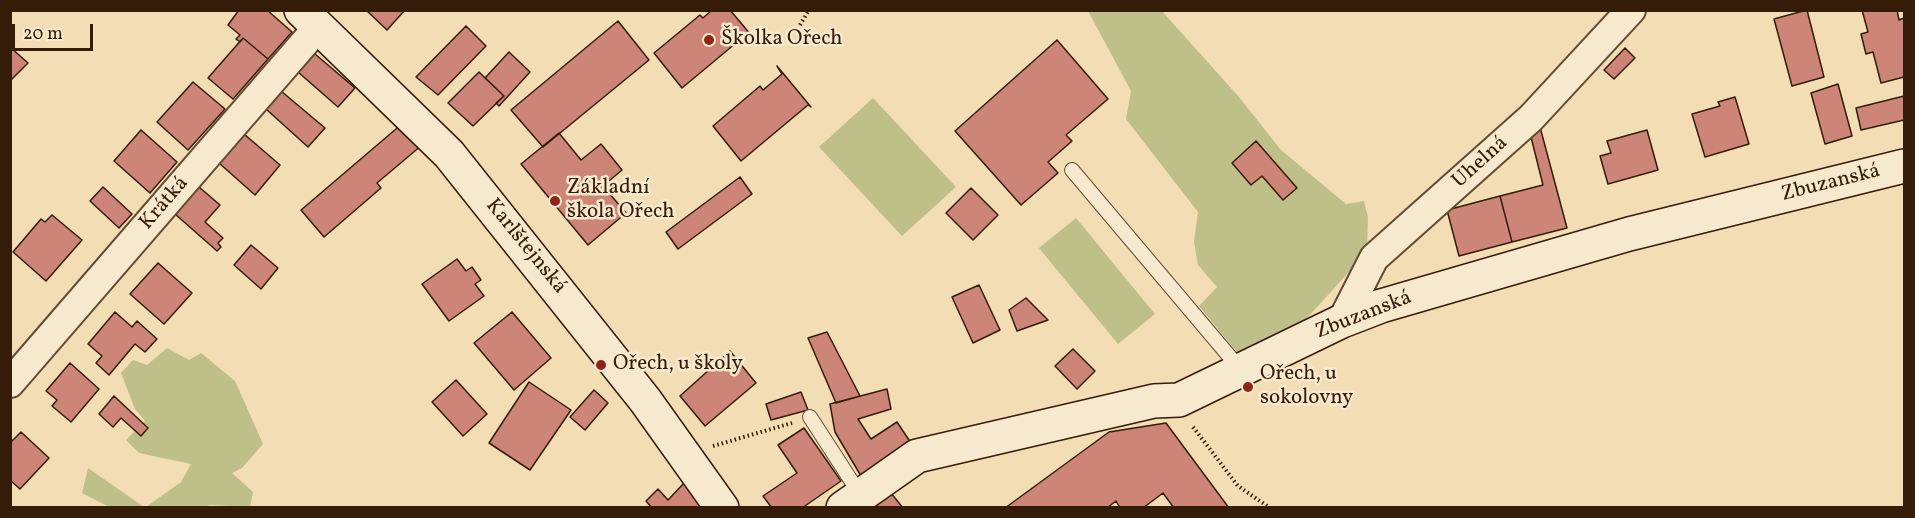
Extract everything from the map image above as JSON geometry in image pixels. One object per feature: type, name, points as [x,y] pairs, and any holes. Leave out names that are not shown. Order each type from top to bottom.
[{"type":"street","name":"Uhelná","points":[[1342,321],[1374,258],[1531,118],[1631,10]]},
{"type":"street","name":"Krátká","points":[[10,383],[310,18]]},
{"type":"street","name":"Karlštejnská","points":[[310,18],[449,154],[631,381],[722,507]]},
{"type":"street","name":"Zbuzanská","points":[[849,496],[917,456],[1154,401],[1179,400],[1342,321],[1381,306],[1629,234],[1905,166]]},
{"type":"lane","points":[[1072,170],[1241,370]]},
{"type":"lane","points":[[810,417],[849,496]]},
{"type":"path","points":[[800,25],[809,10]]},
{"type":"path","points":[[1179,400],[1194,428],[1238,486],[1269,507]]},
{"type":"path","points":[[711,446],[810,417]]},
{"type":"green space","points":[[1161,10],[1239,97],[1281,150],[1346,204],[1364,201],[1368,217],[1367,252],[1299,327],[1239,355],[1199,306],[1217,287],[1198,265],[1194,242],[1198,212],[1126,119],[1131,91],[1088,11]]},
{"type":"green space","points":[[873,98],[956,187],[902,236],[819,147]]},
{"type":"green space","points":[[1076,218],[1155,314],[1118,344],[1039,248]]},
{"type":"green space","points":[[167,348],[189,360],[201,353],[235,381],[263,444],[242,468],[232,473],[253,492],[250,507],[210,505],[205,507],[146,507],[181,482],[191,464],[139,453],[126,440],[145,421],[135,409],[121,373],[133,360],[147,365]]},
{"type":"green space","points":[[88,468],[144,507],[109,507],[82,493]]},
{"type":"building","points":[[239,10],[267,10],[292,32],[268,59],[243,38],[240,42],[236,39],[240,35],[228,25]]},
{"type":"building","points":[[366,10],[405,10],[387,30]]},
{"type":"building","points":[[712,10],[730,10],[751,35],[748,33],[682,88],[654,53],[700,15],[703,18]]},
{"type":"building","points":[[1807,10],[1824,77],[1792,86],[1774,19]]},
{"type":"building","points":[[1862,10],[1897,10],[1899,20],[1904,18],[1904,77],[1881,83],[1873,52],[1866,54],[1861,34],[1868,32]]},
{"type":"building","points":[[618,21],[649,60],[543,147],[511,110]]},
{"type":"building","points":[[466,26],[486,46],[438,95],[416,77]]},
{"type":"building","points":[[243,38],[268,59],[233,99],[208,78]]},
{"type":"building","points":[[1057,40],[1108,99],[1066,135],[1072,141],[1048,162],[1058,173],[1021,205],[955,131]]},
{"type":"building","points":[[10,47],[28,63],[10,81]]},
{"type":"building","points":[[1625,48],[1635,58],[1614,79],[1604,70]]},
{"type":"building","points":[[509,52],[530,72],[499,106],[496,103],[504,96],[485,78]]},
{"type":"building","points":[[315,54],[355,88],[338,107],[298,72]]},
{"type":"building","points":[[777,66],[811,107],[808,105],[741,161],[713,126],[760,86],[763,90],[782,74]]},
{"type":"building","points":[[479,72],[504,96],[473,126],[448,103]]},
{"type":"building","points":[[193,82],[225,109],[188,150],[157,122]]},
{"type":"building","points":[[1838,84],[1852,136],[1825,144],[1811,93]]},
{"type":"building","points":[[281,91],[325,128],[308,147],[266,109]]},
{"type":"building","points":[[1904,96],[1904,120],[1861,130],[1856,108]]},
{"type":"building","points":[[1735,97],[1749,144],[1705,157],[1692,114],[1720,106],[1718,102]]},
{"type":"building","points":[[403,123],[422,145],[377,183],[381,188],[324,237],[301,210]]},
{"type":"building","points":[[1540,127],[1567,228],[1512,242],[1500,196],[1543,185],[1529,129]]},
{"type":"building","points":[[141,130],[177,162],[150,193],[114,161]]},
{"type":"building","points":[[1647,130],[1658,170],[1608,184],[1600,156],[1611,153],[1607,141]]},
{"type":"building","points":[[559,133],[581,160],[601,144],[622,170],[603,186],[626,213],[588,245],[521,164]]},
{"type":"building","points":[[244,134],[280,165],[255,195],[219,163]]},
{"type":"building","points":[[1256,141],[1297,188],[1283,200],[1262,176],[1251,185],[1232,163]]},
{"type":"building","points":[[740,177],[752,194],[678,249],[666,232]]},
{"type":"building","points":[[103,187],[132,214],[119,228],[90,201]]},
{"type":"building","points":[[199,187],[220,205],[205,222],[223,238],[218,243],[221,247],[217,251],[175,214]]},
{"type":"building","points":[[971,188],[998,215],[973,240],[946,213]]},
{"type":"building","points":[[1500,196],[1512,242],[1459,256],[1447,210]]},
{"type":"building","points":[[52,215],[82,240],[46,281],[13,252],[41,219],[45,222]]},
{"type":"building","points":[[251,245],[278,268],[261,289],[234,265]]},
{"type":"building","points":[[457,259],[466,271],[472,267],[481,280],[475,284],[484,296],[449,321],[422,284]]},
{"type":"building","points":[[158,263],[192,293],[164,324],[130,294]]},
{"type":"building","points":[[979,285],[1000,330],[973,343],[952,297]]},
{"type":"building","points":[[1026,298],[1048,320],[1017,331],[1009,310]]},
{"type":"building","points":[[115,312],[132,327],[137,321],[157,339],[145,352],[135,344],[109,375],[96,363],[102,356],[88,344]]},
{"type":"building","points":[[512,312],[551,358],[514,390],[474,343]]},
{"type":"building","points":[[827,332],[860,396],[836,403],[808,338]]},
{"type":"building","points":[[1073,349],[1095,371],[1077,389],[1055,366]]},
{"type":"building","points":[[730,351],[756,383],[705,426],[680,396]]},
{"type":"building","points":[[70,363],[99,389],[71,422],[52,406],[57,400],[46,391]]},
{"type":"building","points":[[456,380],[487,414],[463,436],[432,402]]},
{"type":"building","points":[[529,382],[571,410],[530,470],[489,443]]},
{"type":"building","points":[[887,389],[891,409],[858,419],[871,439],[897,422],[911,443],[861,476],[835,432],[830,404]]},
{"type":"building","points":[[594,390],[608,403],[585,430],[570,417]]},
{"type":"building","points":[[801,392],[808,410],[771,420],[766,404]]},
{"type":"building","points":[[114,396],[148,428],[141,436],[121,418],[113,427],[99,414]]},
{"type":"building","points":[[1166,423],[1229,508],[1174,508],[1163,493],[1143,508],[1120,508],[1116,501],[1107,508],[1005,508],[1109,432]]},
{"type":"building","points":[[804,428],[841,481],[802,508],[772,508],[763,496],[797,473],[778,445]]},
{"type":"building","points":[[21,432],[49,458],[20,489],[10,480],[10,443]]},
{"type":"building","points":[[684,483],[701,505],[698,508],[652,508],[646,501],[658,489],[668,500]]},
{"type":"building","points":[[891,493],[903,508],[873,508]]},
{"type":"place","name":"Školka Ořech","points":[[709,40]]},
{"type":"place","name":"Základní škola Ořech","points":[[555,201]]},
{"type":"place","name":"Ořech, u školy","points":[[601,365]]},
{"type":"place","name":"Ořech, u sokolovny","points":[[1248,387]]}]
